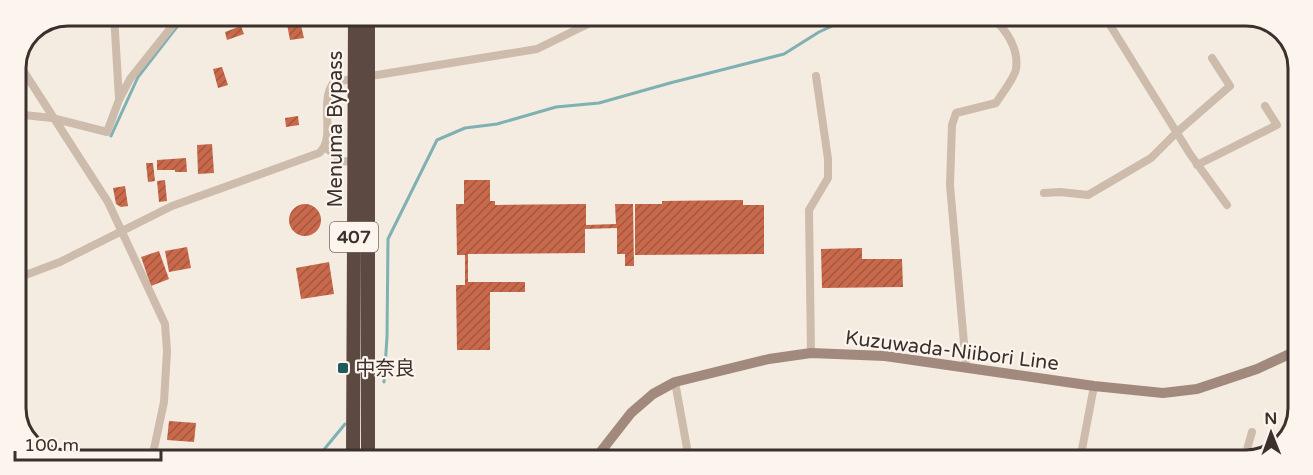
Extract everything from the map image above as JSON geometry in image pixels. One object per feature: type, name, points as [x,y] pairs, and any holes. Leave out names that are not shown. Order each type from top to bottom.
[{"type":"highway","name":"Menuma Bypass","points":[[356,25],[361,78],[368,450]]},
{"type":"highway","name":"Menuma Bypass","points":[[353,450],[355,162],[367,25]]},
{"type":"main road","name":"Kuzuwada-Niibori Line","points":[[602,450],[632,413],[653,394],[675,382],[769,359],[812,353],[885,356],[1148,393],[1182,392],[1257,369],[1288,355]]},
{"type":"street","points":[[115,25],[119,100]]},
{"type":"street","points":[[25,115],[52,118],[107,132],[130,79],[173,25]]},
{"type":"street","points":[[26,275],[45,268],[172,206],[319,153],[327,142],[326,111],[331,85],[338,80],[537,49],[586,25]]},
{"type":"street","points":[[966,366],[950,186],[952,125],[956,113],[996,103],[1016,70],[1014,50],[1009,34],[1000,25]]},
{"type":"street","points":[[1110,25],[1176,133],[1227,205]]},
{"type":"street","points":[[1044,193],[1088,195],[1151,158],[1230,86],[1212,58]]},
{"type":"street","points":[[25,73],[108,202],[154,296],[165,324],[167,351],[164,402],[154,450]]},
{"type":"street","points":[[812,353],[809,210],[828,178],[828,159],[816,76]]},
{"type":"street","points":[[1197,165],[1277,125],[1265,106]]},
{"type":"street","points":[[324,147],[342,161],[355,162]]},
{"type":"street","points":[[675,382],[687,450]]},
{"type":"street","points":[[1081,450],[1094,386]]},
{"type":"street","points":[[1247,450],[1252,432]]},
{"type":"building","points":[[287,25],[301,25],[304,38],[290,40]]},
{"type":"building","points":[[241,26],[244,34],[227,40],[225,32]]},
{"type":"building","points":[[222,67],[228,85],[218,88],[213,69]]},
{"type":"building","points":[[298,116],[299,125],[286,127],[285,118]]},
{"type":"building","points":[[212,144],[214,173],[198,174],[197,145]]},
{"type":"building","points":[[186,158],[187,172],[157,170],[157,160]]},
{"type":"building","points":[[146,163],[153,163],[155,181],[148,182]]},
{"type":"building","points":[[165,180],[167,201],[159,202],[157,181]]},
{"type":"building","points":[[464,180],[490,180],[490,201],[495,201],[495,205],[586,204],[586,225],[616,224],[615,204],[633,204],[634,266],[625,266],[625,254],[617,254],[617,228],[585,229],[585,253],[468,254],[468,282],[525,282],[525,292],[490,292],[490,350],[457,350],[456,285],[465,285],[465,255],[457,255],[456,204],[464,204]]},
{"type":"building","points":[[125,186],[128,206],[121,207],[116,204],[113,188]]},
{"type":"building","points":[[743,200],[743,205],[764,205],[764,254],[635,255],[635,204],[662,204],[662,201]]},
{"type":"building","points":[[305,204],[317,208],[321,220],[317,232],[305,236],[293,232],[289,220],[293,208]]},
{"type":"building","points":[[187,247],[191,268],[169,272],[165,251]]},
{"type":"building","points":[[862,248],[862,259],[902,259],[903,287],[822,288],[821,249]]},
{"type":"building","points":[[159,251],[169,279],[151,286],[141,257]]},
{"type":"building","points":[[329,262],[334,294],[301,299],[296,268]]},
{"type":"building","points":[[169,421],[196,423],[194,442],[167,440]]},
{"type":"waterway","points":[[111,136],[138,77],[178,25]]},
{"type":"waterway","points":[[384,382],[388,239],[437,140],[465,128],[497,124],[556,107],[599,103],[784,54],[834,25]]},
{"type":"waterway","points":[[324,450],[345,424]]},
{"type":"place","name":"中奈良","points":[[343,368]]}]
